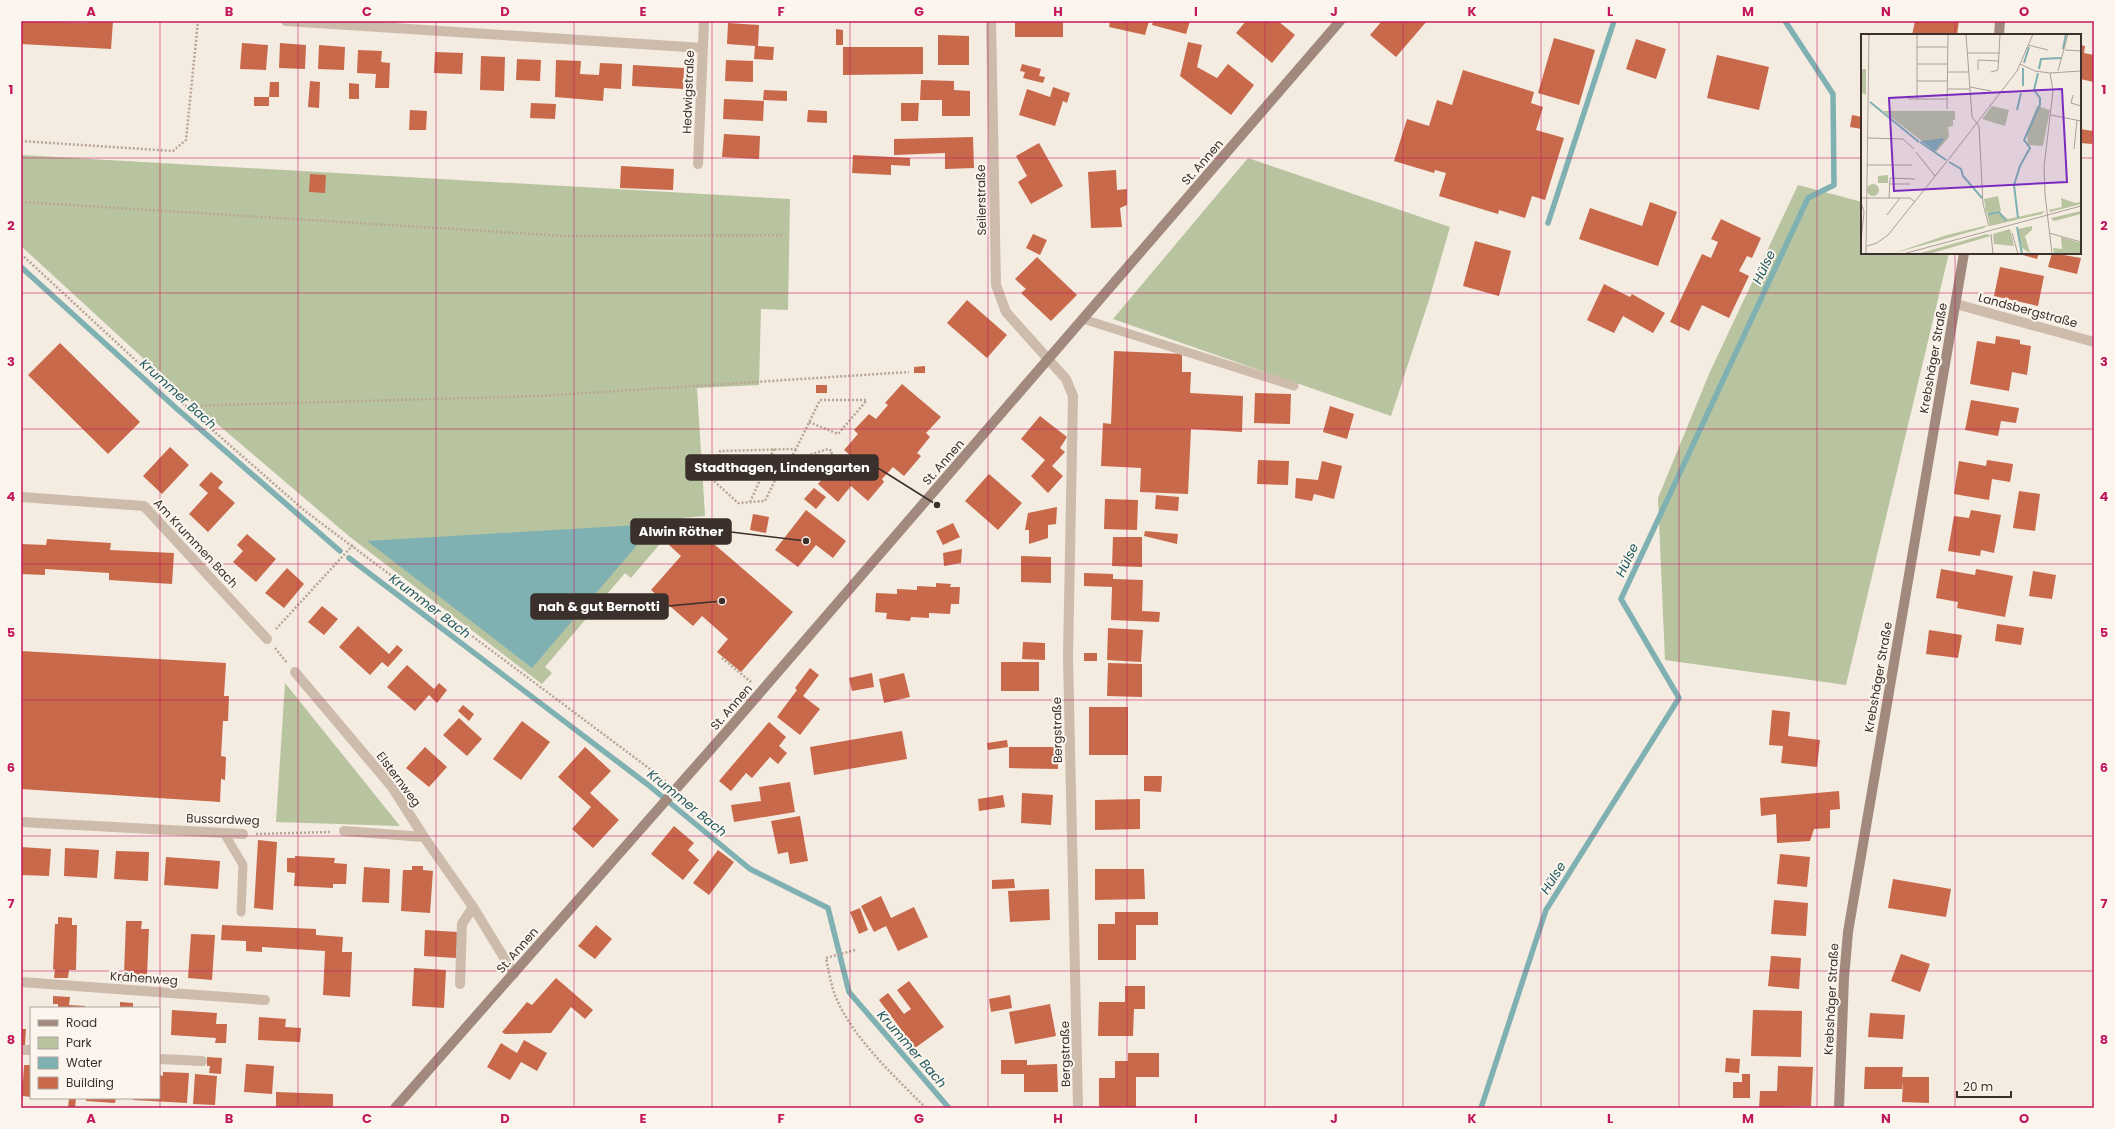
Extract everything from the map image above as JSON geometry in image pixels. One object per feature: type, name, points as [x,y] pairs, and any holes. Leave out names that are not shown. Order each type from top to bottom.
[{"type":"main road","name":"St. Annen","points":[[395,1108],[762,691],[1340,21]]},
{"type":"main road","points":[[1999,34],[2000,21]]},
{"type":"main road","name":"Krebshäger Straße","points":[[1839,1108],[1844,978],[1848,932],[1964,254]]},
{"type":"street","points":[[286,21],[339,22],[703,48]]},
{"type":"street","name":"Hedwigstraße","points":[[698,164],[704,21]]},
{"type":"street","name":"Seilerstraße","points":[[991,21],[996,285],[1006,312],[1048,360]]},
{"type":"street","name":"Landsbergstraße","points":[[1956,304],[2094,342]]},
{"type":"street","name":"Bergstraße","points":[[1048,360],[1066,378],[1073,396],[1068,657],[1078,1108]]},
{"type":"street","name":"Am Krummen Bach","points":[[21,497],[144,506],[267,639]]},
{"type":"street","name":"Elsternweg","points":[[295,672],[392,787],[424,837],[473,907],[514,974]]},
{"type":"street","name":"Bussardweg","points":[[21,822],[243,834]]},
{"type":"street","points":[[344,831],[424,837]]},
{"type":"street","points":[[460,984],[462,924],[473,907]]},
{"type":"street","name":"Krähenweg","points":[[21,982],[265,1000]]},
{"type":"street","points":[[160,1059],[202,1061]]},
{"type":"lane","points":[[1083,319],[1294,386]]},
{"type":"lane","points":[[224,833],[243,864],[240,912]]},
{"type":"path","points":[[21,141],[173,151],[186,140],[198,21]]},
{"type":"path","points":[[21,202],[566,236],[784,235]]},
{"type":"path","points":[[21,254],[185,406],[305,511],[353,545],[657,776],[674,791]]},
{"type":"path","points":[[185,406],[540,396],[909,372]]},
{"type":"path","points":[[789,462],[796,449],[809,422],[820,400],[867,400],[838,434],[809,422]]},
{"type":"path","points":[[750,502],[774,449]]},
{"type":"path","points":[[765,469],[828,449],[832,450],[831,457],[778,474],[765,501],[738,503],[713,480],[720,451],[796,449]]},
{"type":"path","points":[[295,672],[267,639],[353,545]]},
{"type":"path","points":[[722,658],[762,691]]},
{"type":"path","name":"Bussardweg","points":[[243,834],[344,831]]},
{"type":"path","points":[[855,950],[826,958],[836,999],[850,1024],[895,1076],[926,1108]]},
{"type":"green space","points":[[21,155],[790,199],[788,310],[761,309],[759,385],[697,388],[705,516],[682,518],[631,578],[625,573],[545,667],[552,673],[542,684],[350,537],[181,393],[21,246]]},
{"type":"green space","points":[[1248,158],[1450,227],[1429,300],[1391,416],[1113,319]]},
{"type":"green space","points":[[1798,185],[1861,202],[1861,254],[1949,254],[1846,685],[1665,660],[1658,498],[1709,374]]},
{"type":"green space","points":[[285,683],[400,826],[276,822]]},
{"type":"water","points":[[655,524],[532,668],[367,541]]},
{"type":"building","points":[[21,21],[87,23],[87,21],[113,21],[111,49],[21,44]]},
{"type":"building","points":[[1015,21],[1063,21],[1063,37],[1015,37]]},
{"type":"building","points":[[1110,21],[1149,21],[1145,35],[1109,27]]},
{"type":"building","points":[[1153,21],[1190,21],[1186,34],[1152,25]]},
{"type":"building","points":[[1246,21],[1278,21],[1295,35],[1272,63],[1236,33]]},
{"type":"building","points":[[1382,21],[1427,21],[1396,57],[1370,35]]},
{"type":"building","points":[[1915,21],[1959,21],[1957,34],[1912,34]]},
{"type":"building","points":[[728,23],[759,25],[758,46],[774,47],[773,60],[754,59],[755,46],[727,44]]},
{"type":"building","points":[[836,29],[843,30],[843,45],[836,45]]},
{"type":"building","points":[[938,35],[969,36],[969,65],[938,65]]},
{"type":"building","points":[[1554,38],[1595,50],[1579,105],[1538,93]]},
{"type":"building","points":[[1636,39],[1666,49],[1656,79],[1626,69]]},
{"type":"building","points":[[1188,42],[1202,45],[1197,67],[1217,78],[1228,64],[1254,85],[1231,115],[1180,76]]},
{"type":"building","points":[[242,43],[268,45],[266,70],[240,69]]},
{"type":"building","points":[[280,43],[306,45],[305,69],[279,68]]},
{"type":"building","points":[[319,45],[345,47],[344,70],[318,69]]},
{"type":"building","points":[[2081,45],[2085,46],[2084,53],[2094,55],[2094,82],[2081,79]]},
{"type":"building","points":[[843,47],[923,47],[923,74],[843,75]]},
{"type":"building","points":[[358,50],[382,51],[381,62],[390,63],[389,88],[375,88],[376,74],[357,73]]},
{"type":"building","points":[[435,52],[463,53],[462,74],[434,73]]},
{"type":"building","points":[[1717,55],[1769,67],[1759,110],[1707,98]]},
{"type":"building","points":[[481,56],[505,57],[504,91],[480,90]]},
{"type":"building","points":[[517,59],[541,60],[540,81],[516,80]]},
{"type":"building","points":[[556,60],[581,61],[580,74],[599,75],[600,63],[622,64],[621,89],[604,88],[603,101],[555,97]]},
{"type":"building","points":[[726,60],[753,61],[753,82],[725,81]]},
{"type":"building","points":[[1022,64],[1041,69],[1039,76],[1045,77],[1043,83],[1023,78],[1025,72],[1020,71]]},
{"type":"building","points":[[633,65],[684,68],[683,89],[632,86]]},
{"type":"building","points":[[1463,70],[1534,92],[1531,103],[1543,107],[1536,130],[1564,138],[1545,200],[1532,196],[1525,218],[1499,210],[1498,214],[1439,196],[1446,173],[1435,170],[1434,173],[1394,161],[1407,119],[1429,126],[1437,100],[1452,105]]},
{"type":"building","points":[[921,80],[954,81],[954,90],[970,91],[970,116],[942,116],[942,100],[920,100]]},
{"type":"building","points":[[310,81],[320,82],[319,108],[308,107]]},
{"type":"building","points":[[270,82],[279,82],[279,97],[269,97]]},
{"type":"building","points":[[349,83],[359,84],[359,99],[349,99]]},
{"type":"building","points":[[1053,87],[1070,93],[1067,103],[1063,101],[1055,126],[1019,115],[1027,89],[1050,97]]},
{"type":"building","points":[[764,90],[787,91],[787,101],[763,100]]},
{"type":"building","points":[[254,97],[269,97],[269,106],[254,106]]},
{"type":"building","points":[[724,99],[764,101],[763,121],[723,119]]},
{"type":"building","points":[[531,103],[556,104],[555,119],[530,118]]},
{"type":"building","points":[[901,103],[919,103],[918,121],[901,121]]},
{"type":"building","points":[[410,110],[427,111],[426,130],[409,130]]},
{"type":"building","points":[[808,110],[827,111],[827,123],[807,122]]},
{"type":"building","points":[[1852,115],[1861,117],[1861,129],[1850,127]]},
{"type":"building","points":[[2081,129],[2093,131],[2092,144],[2081,143]]},
{"type":"building","points":[[724,134],[760,136],[759,159],[722,157]]},
{"type":"building","points":[[973,137],[974,168],[945,169],[945,153],[894,155],[894,139]]},
{"type":"building","points":[[1039,143],[1063,186],[1031,204],[1018,182],[1027,176],[1016,156]]},
{"type":"building","points":[[853,155],[910,158],[910,166],[891,165],[891,175],[852,173]]},
{"type":"building","points":[[621,166],[674,169],[673,190],[620,188]]},
{"type":"building","points":[[1116,170],[1117,190],[1127,189],[1127,205],[1120,208],[1122,227],[1091,228],[1088,172]]},
{"type":"building","points":[[310,174],[326,175],[325,193],[309,192]]},
{"type":"building","points":[[1650,202],[1677,212],[1658,266],[1579,239],[1590,208],[1642,226]]},
{"type":"building","points":[[1721,219],[1761,238],[1752,258],[1747,256],[1739,271],[1749,276],[1729,318],[1702,305],[1689,331],[1670,322],[1702,254],[1711,258],[1718,242],[1711,239]]},
{"type":"building","points":[[1033,234],[1047,240],[1040,255],[1026,248]]},
{"type":"building","points":[[1475,241],[1511,251],[1499,296],[1463,286]]},
{"type":"building","points":[[2020,254],[2039,254],[2037,259]]},
{"type":"building","points":[[2052,254],[2081,258],[2077,274],[2048,267]]},
{"type":"building","points":[[1037,257],[1077,295],[1051,321],[1021,293],[1026,289],[1015,279]]},
{"type":"building","points":[[2000,267],[2044,276],[2038,306],[1994,296]]},
{"type":"building","points":[[1604,284],[1630,297],[1632,294],[1665,313],[1653,333],[1623,316],[1614,333],[1587,320]]},
{"type":"building","points":[[967,300],[1007,335],[987,358],[947,323]]},
{"type":"building","points":[[1996,336],[2020,340],[2020,344],[2031,346],[2027,375],[2012,372],[2009,391],[1970,384],[1977,341],[1995,344]]},
{"type":"building","points":[[60,343],[140,422],[108,454],[28,375]]},
{"type":"building","points":[[1114,351],[1182,354],[1182,372],[1191,372],[1190,393],[1243,396],[1242,432],[1191,429],[1188,494],[1140,492],[1141,468],[1101,466],[1103,423],[1111,424]]},
{"type":"building","points":[[925,366],[925,373],[914,373],[914,367]]},
{"type":"building","points":[[902,384],[941,417],[926,433],[930,437],[917,453],[921,456],[904,476],[893,467],[882,479],[884,482],[868,501],[851,486],[838,502],[818,484],[832,468],[836,471],[850,455],[844,450],[858,434],[854,430],[869,414],[876,419],[888,405],[885,403]]},
{"type":"building","points":[[816,385],[827,385],[827,393],[816,393]]},
{"type":"building","points":[[1255,393],[1291,394],[1290,424],[1254,423]]},
{"type":"building","points":[[1971,400],[2019,408],[2016,423],[2001,421],[1998,436],[1965,430]]},
{"type":"building","points":[[1330,406],[1354,414],[1347,439],[1323,432]]},
{"type":"building","points":[[1040,416],[1067,437],[1060,448],[1065,452],[1052,466],[1063,476],[1048,493],[1031,476],[1045,460],[1021,439]]},
{"type":"building","points":[[170,447],[189,465],[162,494],[143,476]]},
{"type":"building","points":[[1258,460],[1289,461],[1288,485],[1257,484]]},
{"type":"building","points":[[1987,460],[2013,464],[2010,482],[1992,479],[1989,500],[1954,494],[1959,461],[1986,466]]},
{"type":"building","points":[[1322,461],[1342,466],[1334,499],[1314,494],[1312,501],[1295,498],[1296,478],[1318,480]]},
{"type":"building","points":[[211,472],[223,482],[218,488],[235,503],[208,532],[189,514],[208,493],[199,485]]},
{"type":"building","points":[[989,474],[1022,503],[998,530],[965,501]]},
{"type":"building","points":[[814,488],[826,497],[816,509],[804,499]]},
{"type":"building","points":[[2019,491],[2040,494],[2035,531],[2013,528]]},
{"type":"building","points":[[1156,495],[1179,497],[1178,511],[1155,509]]},
{"type":"building","points":[[1105,499],[1138,500],[1137,530],[1104,529]]},
{"type":"building","points":[[1057,507],[1056,524],[1048,525],[1048,538],[1029,544],[1029,530],[1025,530],[1028,513]]},
{"type":"building","points":[[806,510],[846,541],[833,558],[816,545],[798,567],[775,550]]},
{"type":"building","points":[[1971,510],[2001,515],[1994,553],[1981,550],[1980,556],[1948,551],[1954,516],[1969,518]]},
{"type":"building","points":[[753,514],[769,517],[766,533],[750,530]]},
{"type":"building","points":[[953,523],[960,537],[943,545],[936,531]]},
{"type":"building","points":[[686,526],[697,536],[700,532],[793,612],[741,672],[717,652],[728,639],[702,616],[693,626],[651,590],[681,556],[669,545]]},
{"type":"building","points":[[1145,531],[1178,534],[1177,544],[1144,536]]},
{"type":"building","points":[[247,534],[276,559],[256,582],[233,562],[243,551],[237,545]]},
{"type":"building","points":[[1113,537],[1142,537],[1142,567],[1112,566]]},
{"type":"building","points":[[47,539],[111,543],[110,550],[174,553],[172,584],[109,580],[109,573],[45,569],[45,575],[21,574],[21,544],[46,545]]},
{"type":"building","points":[[962,549],[961,563],[944,566],[943,553]]},
{"type":"building","points":[[1021,556],[1051,557],[1051,583],[1021,582]]},
{"type":"building","points":[[287,568],[304,584],[284,608],[265,593]]},
{"type":"building","points":[[1941,569],[1975,575],[1976,569],[2013,576],[2005,617],[1957,608],[1958,602],[1936,598]]},
{"type":"building","points":[[2033,571],[2056,575],[2052,599],[2029,596]]},
{"type":"building","points":[[1084,573],[1113,574],[1113,579],[1143,580],[1142,611],[1160,612],[1159,622],[1111,620],[1112,587],[1084,586]]},
{"type":"building","points":[[936,583],[951,584],[950,587],[960,587],[959,604],[951,604],[950,614],[929,613],[929,618],[911,617],[910,621],[886,619],[887,613],[875,612],[876,593],[897,594],[897,589],[917,590],[917,586],[936,587]]},
{"type":"building","points":[[322,606],[338,619],[324,635],[308,622]]},
{"type":"building","points":[[1997,624],[2024,628],[2021,645],[1995,641]]},
{"type":"building","points":[[358,626],[389,654],[397,645],[403,650],[388,667],[382,662],[370,675],[339,647]]},
{"type":"building","points":[[1108,628],[1143,630],[1141,662],[1107,660]]},
{"type":"building","points":[[1929,630],[1962,635],[1958,658],[1926,654]]},
{"type":"building","points":[[1023,642],[1045,643],[1045,660],[1022,659]]},
{"type":"building","points":[[21,651],[226,663],[224,696],[229,696],[228,721],[223,721],[221,756],[226,757],[225,780],[221,779],[220,802],[21,789]]},
{"type":"building","points":[[1084,653],[1097,653],[1097,661],[1084,661]]},
{"type":"building","points":[[1001,662],[1039,662],[1039,691],[1001,691]]},
{"type":"building","points":[[1108,663],[1142,664],[1142,697],[1107,696]]},
{"type":"building","points":[[407,665],[434,689],[439,683],[447,690],[437,703],[429,695],[415,711],[387,687]]},
{"type":"building","points":[[810,668],[819,675],[803,696],[820,709],[800,735],[777,717],[797,690],[795,688]]},
{"type":"building","points":[[872,673],[874,687],[852,691],[849,678]]},
{"type":"building","points":[[904,673],[910,697],[884,703],[879,679]]},
{"type":"building","points":[[463,705],[474,714],[469,721],[458,711]]},
{"type":"building","points":[[1089,707],[1128,707],[1128,755],[1089,755]]},
{"type":"building","points":[[1772,710],[1790,712],[1788,736],[1820,740],[1817,767],[1781,763],[1783,746],[1769,745]]},
{"type":"building","points":[[459,718],[482,739],[467,756],[443,735]]},
{"type":"building","points":[[522,721],[550,742],[521,780],[493,759]]},
{"type":"building","points":[[769,722],[786,737],[779,746],[787,753],[778,764],[770,757],[752,778],[746,773],[731,791],[719,781]]},
{"type":"building","points":[[902,731],[907,759],[814,775],[810,747]]},
{"type":"building","points":[[1007,740],[1008,747],[988,750],[987,743]]},
{"type":"building","points":[[425,747],[447,767],[429,787],[406,768]]},
{"type":"building","points":[[585,747],[611,771],[590,793],[619,820],[593,848],[572,829],[591,807],[558,777]]},
{"type":"building","points":[[1009,747],[1058,747],[1058,769],[1009,768]]},
{"type":"building","points":[[1144,776],[1162,776],[1161,792],[1144,791]]},
{"type":"building","points":[[790,782],[795,812],[734,822],[731,805],[761,801],[759,787]]},
{"type":"building","points":[[1839,791],[1840,809],[1830,810],[1830,828],[1814,829],[1810,841],[1777,843],[1776,814],[1761,816],[1760,798]]},
{"type":"building","points":[[1022,793],[1053,795],[1051,825],[1021,823]]},
{"type":"building","points":[[1003,795],[1005,807],[979,811],[978,799]]},
{"type":"building","points":[[1140,799],[1140,829],[1095,830],[1095,800]]},
{"type":"building","points":[[800,816],[808,861],[790,864],[788,852],[778,854],[771,821]]},
{"type":"building","points":[[674,826],[694,843],[688,850],[699,860],[683,880],[651,854]]},
{"type":"building","points":[[258,840],[277,842],[273,910],[254,908]]},
{"type":"building","points":[[21,847],[51,849],[49,876],[21,875]]},
{"type":"building","points":[[65,848],[99,850],[97,878],[64,876]]},
{"type":"building","points":[[718,850],[734,862],[709,895],[693,883]]},
{"type":"building","points":[[116,851],[149,852],[148,881],[114,879]]},
{"type":"building","points":[[1780,854],[1810,857],[1807,887],[1777,884]]},
{"type":"building","points":[[295,856],[335,858],[334,863],[347,864],[346,884],[333,884],[333,888],[294,886],[295,873],[287,872],[287,858],[295,858]]},
{"type":"building","points":[[166,857],[220,861],[218,889],[164,885]]},
{"type":"building","points":[[412,866],[423,866],[423,870],[433,871],[430,913],[401,911],[403,870],[412,870]]},
{"type":"building","points":[[364,867],[390,869],[389,903],[362,902]]},
{"type":"building","points":[[1095,869],[1144,869],[1145,899],[1095,900]]},
{"type":"building","points":[[1014,879],[1015,888],[992,889],[992,880]]},
{"type":"building","points":[[1893,879],[1951,889],[1946,917],[1888,908]]},
{"type":"building","points":[[1049,889],[1050,920],[1010,922],[1008,891]]},
{"type":"building","points":[[881,896],[891,918],[914,907],[928,937],[898,951],[886,926],[874,932],[861,906]]},
{"type":"building","points":[[1774,900],[1808,903],[1806,936],[1771,934]]},
{"type":"building","points":[[860,908],[868,930],[859,934],[850,912]]},
{"type":"building","points":[[1115,912],[1158,912],[1158,925],[1136,925],[1136,960],[1098,960],[1098,924],[1115,924]]},
{"type":"building","points":[[58,917],[72,918],[72,925],[77,925],[76,970],[69,970],[68,978],[54,978],[55,924],[58,924]]},
{"type":"building","points":[[126,921],[142,921],[141,929],[149,929],[147,975],[139,974],[138,983],[117,982],[117,974],[124,974]]},
{"type":"building","points":[[222,925],[316,929],[316,935],[343,937],[342,952],[352,952],[350,997],[323,995],[325,951],[262,947],[262,952],[246,951],[246,941],[221,940]]},
{"type":"building","points":[[596,925],[612,939],[595,959],[578,946]]},
{"type":"building","points":[[425,930],[458,932],[456,958],[424,956]]},
{"type":"building","points":[[191,934],[215,935],[212,980],[188,978]]},
{"type":"building","points":[[1901,954],[1930,964],[1920,992],[1891,981]]},
{"type":"building","points":[[1771,956],[1801,958],[1799,989],[1768,986]]},
{"type":"building","points":[[414,968],[446,970],[444,1008],[412,1006]]},
{"type":"building","points":[[556,978],[593,1010],[585,1019],[571,1007],[551,1033],[505,1034],[502,1032],[527,1002],[532,1005]]},
{"type":"building","points":[[909,981],[944,1027],[915,1048],[879,1000],[888,993],[904,1014],[911,1009],[897,990]]},
{"type":"building","points":[[1125,986],[1145,986],[1145,1009],[1134,1009],[1133,1036],[1098,1036],[1099,1002],[1125,1002]]},
{"type":"building","points":[[1010,995],[1012,1008],[991,1012],[989,999]]},
{"type":"building","points":[[53,996],[70,997],[69,1005],[85,1007],[58,1007],[58,1004],[53,1004]]},
{"type":"building","points":[[120,1002],[133,1003],[133,1007],[120,1007]]},
{"type":"building","points":[[1050,1004],[1056,1036],[1015,1044],[1009,1012]]},
{"type":"building","points":[[172,1010],[217,1013],[216,1024],[227,1024],[226,1043],[215,1043],[216,1038],[171,1035]]},
{"type":"building","points":[[1753,1010],[1802,1011],[1801,1057],[1751,1056]]},
{"type":"building","points":[[1870,1013],[1905,1015],[1903,1039],[1868,1037]]},
{"type":"building","points":[[259,1017],[286,1019],[285,1027],[301,1028],[300,1042],[258,1040]]},
{"type":"building","points":[[21,1029],[26,1029],[25,1045],[21,1045]]},
{"type":"building","points":[[524,1040],[547,1053],[537,1071],[521,1062],[510,1080],[487,1067],[501,1043],[517,1053]]},
{"type":"building","points":[[1128,1053],[1159,1053],[1159,1077],[1136,1077],[1136,1108],[1099,1108],[1099,1078],[1115,1078],[1115,1061],[1128,1061]]},
{"type":"building","points":[[207,1057],[222,1058],[221,1074],[209,1073],[210,1066],[207,1066]]},
{"type":"building","points":[[1726,1058],[1740,1059],[1739,1073],[1725,1072]]},
{"type":"building","points":[[1001,1060],[1027,1060],[1027,1065],[1057,1064],[1058,1092],[1024,1092],[1024,1074],[1001,1074]]},
{"type":"building","points":[[246,1064],[274,1066],[272,1094],[244,1092]]},
{"type":"building","points":[[24,1065],[30,1065],[30,1097],[23,1096],[21,1104],[21,1081],[23,1081]]},
{"type":"building","points":[[1778,1066],[1813,1067],[1811,1106],[1759,1108],[1760,1091],[1777,1091]]},
{"type":"building","points":[[1865,1067],[1903,1067],[1902,1077],[1929,1077],[1929,1103],[1902,1102],[1903,1081],[1902,1089],[1864,1089]]},
{"type":"building","points":[[163,1072],[189,1073],[187,1103],[133,1100],[160,1099],[160,1075],[163,1076]]},
{"type":"building","points":[[195,1074],[217,1076],[215,1105],[193,1104]]},
{"type":"building","points":[[1742,1074],[1750,1074],[1750,1098],[1733,1098],[1733,1082],[1742,1082]]},
{"type":"building","points":[[276,1092],[333,1094],[333,1108],[276,1108]]},
{"type":"building","points":[[69,1099],[76,1099],[75,1108],[68,1108]]},
{"type":"building","points":[[86,1099],[116,1099],[115,1103],[86,1101]]},
{"type":"waterway","points":[[1548,223],[1614,21]]},
{"type":"waterway","name":"Hülse","points":[[1481,1108],[1546,910],[1679,698],[1621,599],[1808,198],[1834,185],[1833,94],[1785,21]]},
{"type":"waterway","name":"Krummer Bach","points":[[21,267],[176,408],[340,551]]},
{"type":"waterway","name":"Krummer Bach","points":[[349,558],[647,784],[750,869],[828,908],[849,992],[949,1108]]},
{"type":"place","name":"Stadthagen, Lindengarten","points":[[937,505]]},
{"type":"place","name":"Alwin Röther","points":[[806,541]]},
{"type":"place","name":"nah & gut Bernotti","points":[[722,601]]}]
